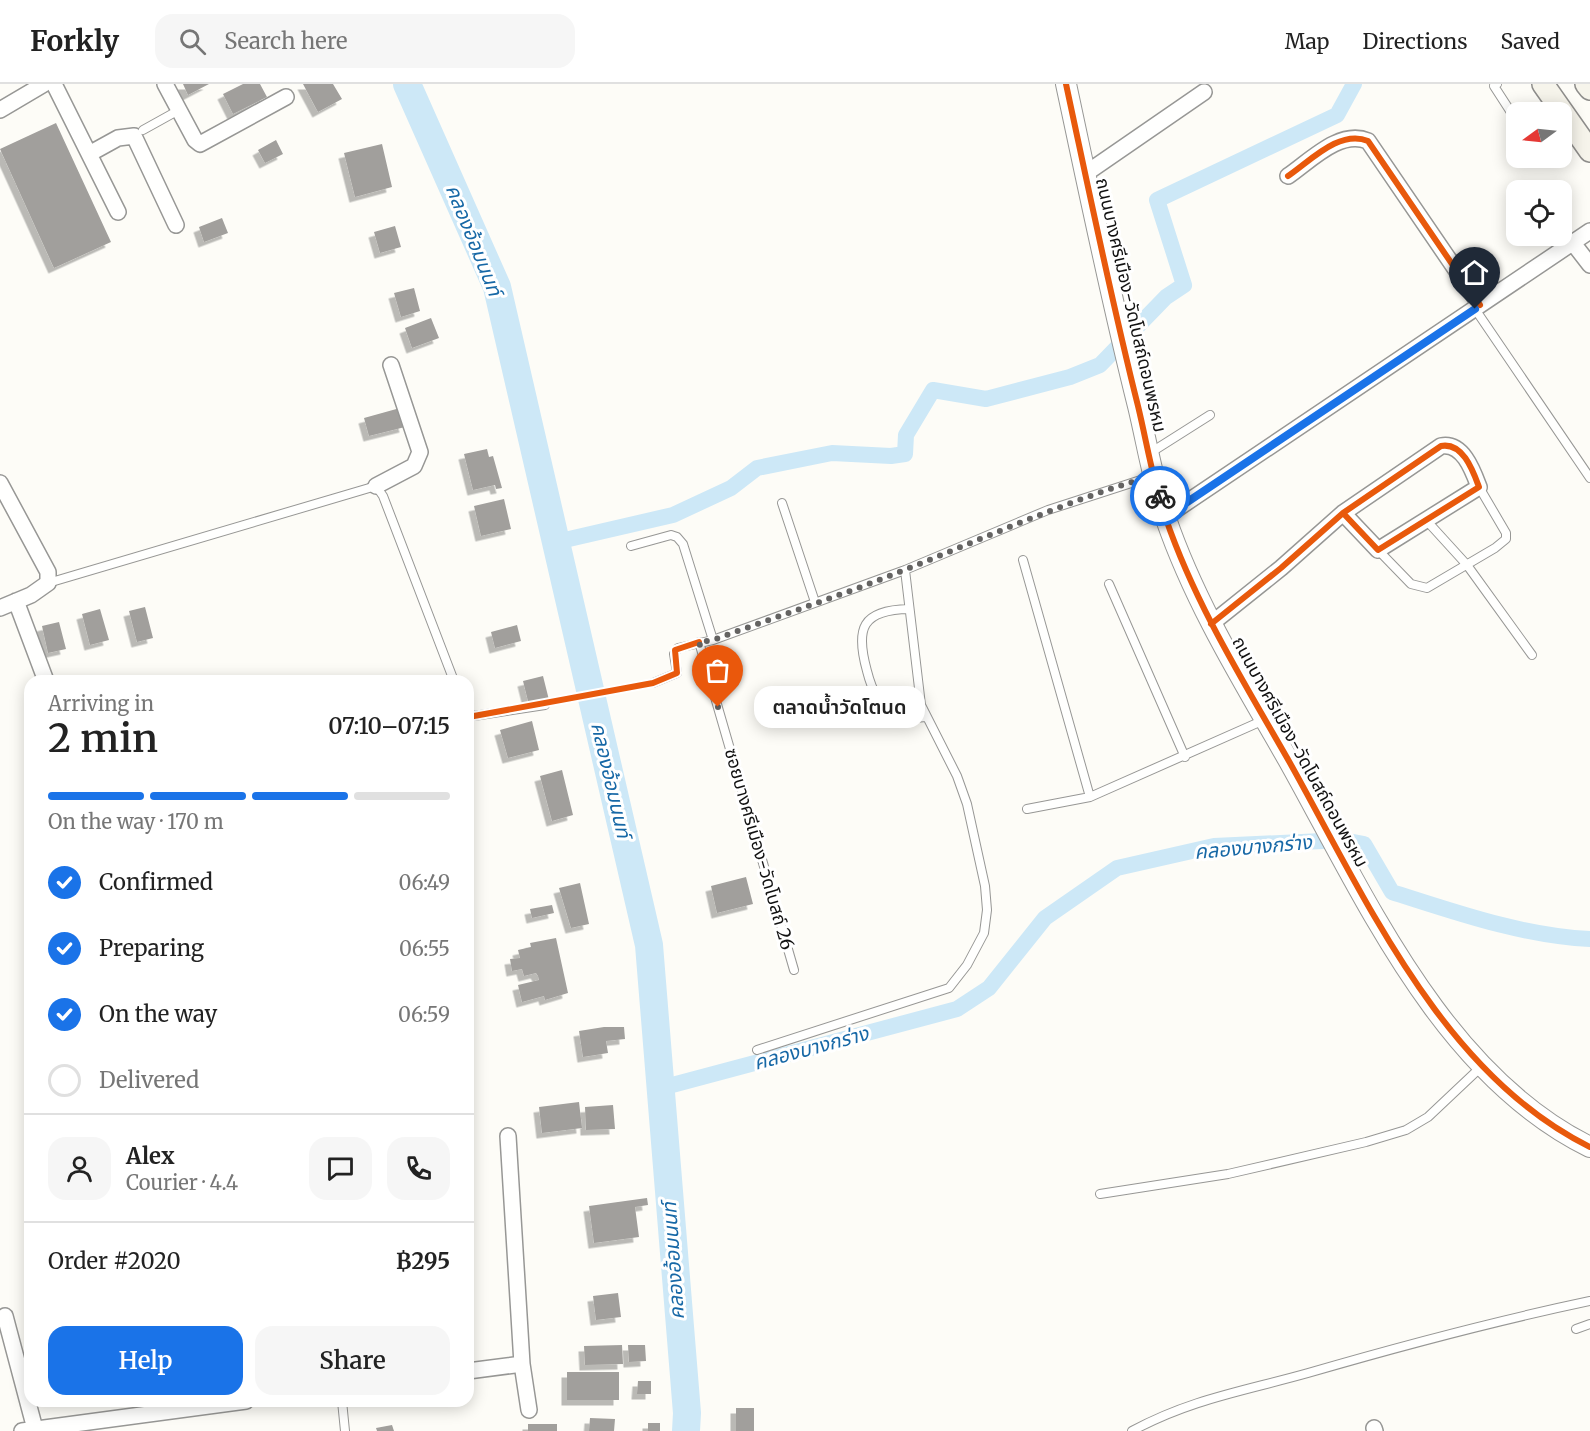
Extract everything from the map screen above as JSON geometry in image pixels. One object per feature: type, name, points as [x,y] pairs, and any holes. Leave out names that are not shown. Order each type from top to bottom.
[{"type":"main road","points":[[1543,84],[1590,151]]},
{"type":"main road","points":[[1586,84],[1590,89]]},
{"type":"street","points":[[0,110],[44,84]]},
{"type":"street","points":[[54,84],[118,212]]},
{"type":"street","points":[[165,84],[195,140],[200,144],[286,97]]},
{"type":"street","name":"ถนนบางศรีเมือง-วัดโบสถ์ดอนพรหม","points":[[1066,84],[1128,368],[1165,517],[1211,624],[1318,812],[1342,860],[1401,960],[1483,1066],[1540,1118],[1590,1147]]},
{"type":"street","points":[[1086,174],[1204,92]]},
{"type":"street","points":[[89,154],[118,138],[134,136],[176,225]]},
{"type":"street","points":[[1288,176],[1337,141],[1357,137],[1368,141],[1478,307]]},
{"type":"street","points":[[1165,517],[1590,231]]},
{"type":"street","points":[[1573,243],[1590,265]]},
{"type":"street","points":[[376,486],[414,466],[420,452],[391,365]]},
{"type":"street","points":[[1211,624],[1281,568],[1343,513],[1446,445],[1467,459],[1479,487],[1378,550],[1343,513]]},
{"type":"street","points":[[0,483],[48,578],[16,601],[0,608]]},
{"type":"street","points":[[16,601],[44,675]]},
{"type":"street","points":[[508,1136],[522,1364],[529,1410]]},
{"type":"street","points":[[5,1316],[24,1406]]},
{"type":"street","points":[[474,1370],[522,1364]]},
{"type":"street","points":[[24,1407],[29,1430],[201,1407]]},
{"type":"lane","points":[[1497,84],[1494,86],[1506,105]]},
{"type":"lane","points":[[144,130],[179,110]]},
{"type":"lane","points":[[1478,307],[1590,478]]},
{"type":"lane","points":[[1149,454],[1210,416]]},
{"type":"lane","points":[[653,683],[677,673],[675,650],[713,640],[905,570],[1048,510],[1155,475]]},
{"type":"lane","points":[[48,578],[376,486],[383,496],[452,675]]},
{"type":"lane","points":[[1378,550],[1411,584],[1427,588],[1436,585],[1506,539],[1504,529],[1479,487]]},
{"type":"lane","points":[[782,503],[815,602]]},
{"type":"lane","points":[[1426,520],[1467,565],[1532,655]]},
{"type":"lane","points":[[632,546],[671,535],[677,537],[683,544],[713,640]]},
{"type":"lane","points":[[1023,560],[1090,797]]},
{"type":"lane","points":[[757,1050],[949,988],[967,965],[984,933],[987,910],[985,886],[967,804],[943,747],[925,717],[921,705],[905,570]]},
{"type":"lane","points":[[1109,584],[1185,757]]},
{"type":"lane","points":[[909,609],[879,612],[866,623],[860,634],[860,648],[879,702],[905,719],[925,717]]},
{"type":"lane","name":"ซอยบางศรีเมือง-วัดโบสถ์ 26","points":[[699,642],[794,970]]},
{"type":"lane","points":[[474,716],[545,705]]},
{"type":"lane","points":[[1027,809],[1090,797],[1185,757],[1265,719]]},
{"type":"lane","points":[[1100,1194],[1228,1174],[1406,1130],[1428,1117],[1483,1066]]},
{"type":"lane","points":[[1132,1431],[1163,1414],[1197,1401],[1307,1373],[1365,1355],[1590,1301]]},
{"type":"lane","points":[[1576,1329],[1590,1324]]},
{"type":"lane","points":[[343,1407],[345,1431]]},
{"type":"building","points":[[183,84],[209,84],[188,95]]},
{"type":"building","points":[[243,84],[260,84],[267,97],[233,114],[223,94]]},
{"type":"building","points":[[303,84],[333,84],[342,99],[318,112]]},
{"type":"building","points":[[56,123],[111,242],[54,268],[0,149]]},
{"type":"building","points":[[276,140],[283,154],[265,163],[258,150]]},
{"type":"building","points":[[382,144],[392,187],[355,197],[344,153]]},
{"type":"building","points":[[222,218],[228,233],[204,242],[199,227]]},
{"type":"building","points":[[395,226],[401,247],[380,253],[374,232]]},
{"type":"building","points":[[414,288],[420,311],[401,317],[394,293]]},
{"type":"building","points":[[431,318],[439,338],[412,348],[405,328]]},
{"type":"building","points":[[400,408],[405,427],[369,436],[364,418]]},
{"type":"building","points":[[487,449],[489,457],[493,456],[502,488],[496,489],[495,485],[473,490],[464,454]]},
{"type":"building","points":[[504,499],[511,529],[481,536],[474,506]]},
{"type":"building","points":[[145,607],[153,638],[137,642],[129,611]]},
{"type":"building","points":[[100,609],[109,640],[90,645],[82,614]]},
{"type":"building","points":[[59,622],[66,649],[48,653],[42,626]]},
{"type":"building","points":[[517,625],[521,641],[495,648],[491,632]]},
{"type":"building","points":[[543,676],[549,700],[529,705],[523,681]]},
{"type":"building","points":[[532,721],[539,750],[508,758],[500,730]]},
{"type":"building","points":[[562,770],[573,815],[552,821],[540,776]]},
{"type":"building","points":[[746,877],[753,904],[717,913],[711,886]]},
{"type":"building","points":[[580,883],[589,924],[571,928],[559,888]]},
{"type":"building","points":[[552,905],[554,913],[532,918],[530,909]]},
{"type":"building","points":[[556,938],[568,993],[545,1000],[544,996],[522,1002],[518,985],[539,980],[538,976],[536,973],[524,976],[522,969],[512,971],[510,959],[520,958],[518,950],[531,947],[530,943]]},
{"type":"building","points":[[624,1027],[625,1039],[606,1041],[608,1053],[583,1057],[579,1031]]},
{"type":"building","points":[[579,1102],[582,1128],[542,1133],[539,1107]]},
{"type":"building","points":[[613,1105],[615,1129],[586,1130],[585,1107]]},
{"type":"building","points":[[647,1198],[648,1205],[635,1207],[639,1237],[594,1243],[589,1206]]},
{"type":"building","points":[[618,1293],[621,1317],[596,1320],[593,1296]]},
{"type":"building","points":[[622,1345],[623,1364],[585,1365],[584,1346]]},
{"type":"building","points":[[628,1345],[645,1345],[646,1361],[629,1362]]},
{"type":"building","points":[[567,1372],[619,1372],[619,1400],[567,1400]]},
{"type":"building","points":[[638,1381],[651,1381],[651,1394],[637,1394]]},
{"type":"building","points":[[736,1408],[754,1408],[754,1431],[736,1431]]},
{"type":"building","points":[[590,1418],[615,1419],[614,1431],[589,1431]]},
{"type":"building","points":[[648,1423],[660,1423],[660,1431],[648,1431]]},
{"type":"building","points":[[528,1424],[557,1424],[557,1431],[528,1431]]},
{"type":"building","points":[[392,1425],[394,1431],[377,1431],[376,1428]]},
{"type":"waterway","name":"คลองอ้อมนนท์","points":[[407,84],[497,287],[649,945],[687,1413],[686,1431]]},
{"type":"waterway","points":[[556,542],[673,515],[731,488],[757,468],[832,453],[891,456],[905,454],[906,435],[933,390],[986,399],[1070,377],[1100,365],[1166,297],[1184,285],[1157,200],[1337,115],[1354,84]]},
{"type":"waterway","name":"คลองบางกร่าง","points":[[661,1088],[957,1009],[989,988],[1045,918],[1117,868],[1214,846],[1343,840],[1364,844],[1392,892],[1515,928],[1590,939]]},
{"type":"cycle path","points":[[1066,84],[1109,285],[1157,491],[1178,551],[1207,614],[1348,870],[1413,979],[1451,1030],[1492,1076],[1538,1115],[1590,1147]]},
{"type":"cycle path","points":[[1288,176],[1336,143],[1357,138],[1368,141],[1480,305]]},
{"type":"cycle path","points":[[1211,624],[1281,568],[1343,513],[1441,446],[1455,448],[1461,453],[1470,466],[1479,487],[1378,550],[1343,513]]},
{"type":"cycle path","points":[[474,716],[653,683],[677,673],[675,650],[699,642]]},
{"type":"way so far","points":[[718,707],[699,642],[713,640],[905,570],[1048,510],[1115,486],[1155,475],[1160,496]]},
{"type":"place","name":"ตลาดน้ำวัดโตนด","points":[[718,707]]},
{"type":"route","points":[[1160,496],[1165,517],[1475,309]]}]
